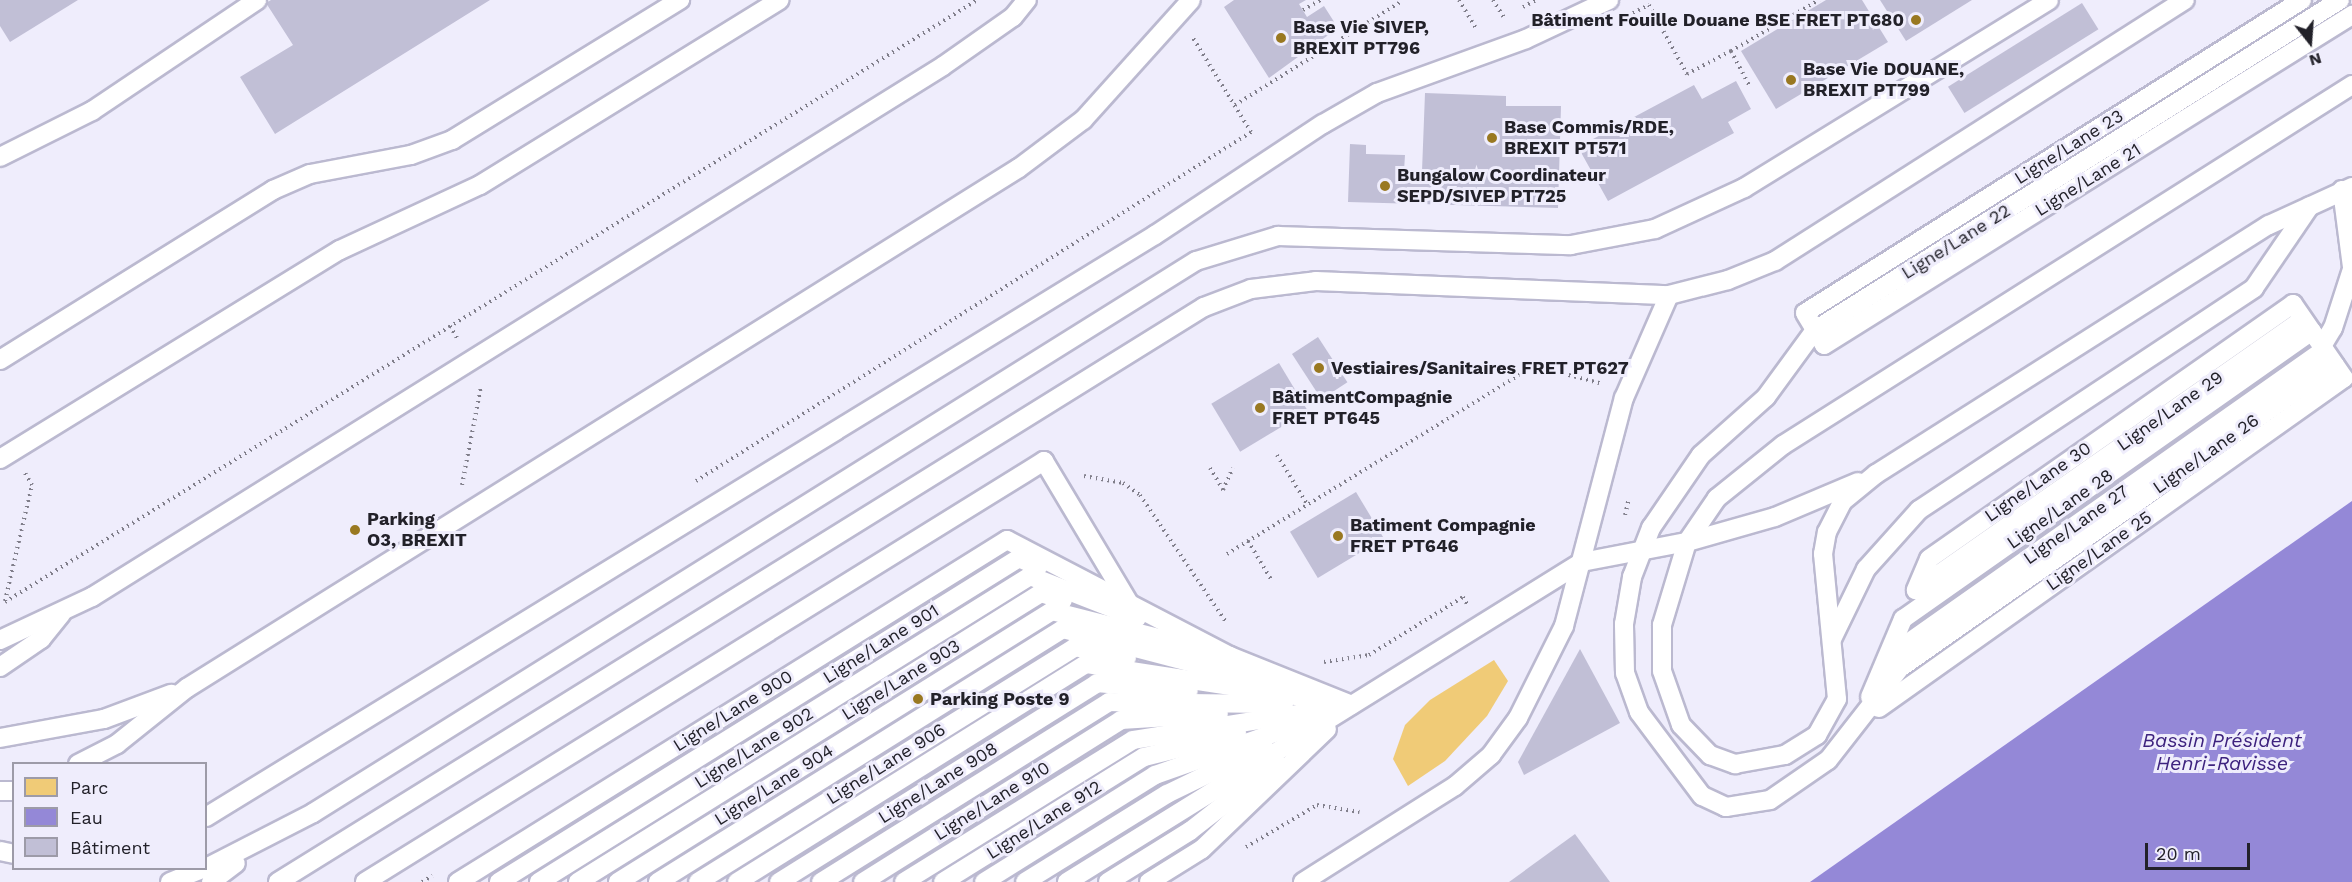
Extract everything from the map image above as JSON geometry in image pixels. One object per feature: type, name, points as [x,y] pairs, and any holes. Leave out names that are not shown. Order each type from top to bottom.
[{"type":"lane","points":[[0,157],[92,111],[257,0]]},
{"type":"lane","points":[[0,360],[273,190],[310,174],[411,155],[452,140],[680,0]]},
{"type":"lane","points":[[6,455],[321,261],[480,185],[779,0]]},
{"type":"lane","points":[[0,640],[62,612],[943,66],[1013,17],[1027,0]]},
{"type":"lane","points":[[82,762],[117,744],[187,688],[1044,152],[1113,89],[1191,0]]},
{"type":"lane","points":[[207,816],[1155,235],[1323,124],[1377,93],[1518,42],[1609,0]]},
{"type":"lane","points":[[211,882],[279,832],[1196,261],[1278,236],[1571,246],[1632,236],[1744,188],[2049,0]]},
{"type":"lane","points":[[278,882],[1204,308],[1251,289],[1316,281],[1669,295],[1775,261],[2185,0]]},
{"type":"lane","name":"Ligne/Lane 23","points":[[1819,338],[1805,313],[2302,0]]},
{"type":"lane","name":"Ligne/Lane 22","points":[[1819,338],[2340,0]]},
{"type":"lane","name":"Ligne/Lane 21","points":[[1819,338],[2352,15]]},
{"type":"lane","points":[[1834,712],[1817,735],[1769,761],[1735,764],[1697,743],[1673,711],[1660,650],[1668,594],[1687,542],[1717,498],[1764,459],[2352,85]]},
{"type":"lane","points":[[1828,760],[1834,712],[1833,639],[1823,554],[1827,532],[1844,501],[1876,474],[1942,432],[2312,203],[2347,189],[2352,268],[2333,328],[2319,342]]},
{"type":"lane","points":[[1833,639],[1866,569],[1919,510],[2254,288],[2312,203]]},
{"type":"lane","points":[[1303,882],[1455,786],[1491,754],[1518,718],[1564,626],[1624,398],[1669,295]]},
{"type":"lane","points":[[1819,338],[1766,397],[1680,482],[1640,553],[1626,600],[1624,673],[1651,732],[1690,785],[1726,807],[1754,804],[1798,784],[1828,760],[1857,726],[1904,619]]},
{"type":"lane","name":"Ligne/Lane 29","points":[[1904,619],[1916,590],[2319,342]]},
{"type":"lane","name":"Ligne/Lane 28","points":[[1904,619],[2319,342]]},
{"type":"lane","name":"Ligne/Lane 25","points":[[1857,726],[2319,342]]},
{"type":"lane","name":"Ligne/Lane 27","points":[[1857,726],[1905,645],[2319,342]]},
{"type":"lane","points":[[365,882],[1044,461],[1129,603],[1230,656],[1352,705]]},
{"type":"lane","points":[[1067,882],[1582,562],[1640,553],[1687,542],[1774,517],[1876,474]]},
{"type":"lane","name":"Ligne/Lane 900","points":[[458,882],[1007,540],[1129,603]]},
{"type":"lane","name":"Ligne/Lane 901","points":[[499,882],[1018,558],[1230,656]]},
{"type":"lane","name":"Ligne/Lane 902","points":[[538,882],[1030,576],[1230,656]]},
{"type":"lane","name":"Ligne/Lane 903","points":[[578,882],[1041,593],[1230,656]]},
{"type":"lane","name":"Ligne/Lane 904","points":[[618,882],[1052,611],[1230,656]]},
{"type":"lane","points":[[0,668],[41,639],[62,612]]},
{"type":"lane","points":[[658,882],[1063,629],[1352,705]]},
{"type":"lane","name":"Ligne/Lane 906","points":[[698,882],[1075,647],[1352,705]]},
{"type":"lane","points":[[737,882],[1086,664],[1352,705]]},
{"type":"lane","name":"Ligne/Lane 908","points":[[779,882],[1097,683],[1352,705]]},
{"type":"lane","points":[[0,738],[104,719],[187,688]]},
{"type":"lane","points":[[820,882],[1109,702],[1352,705]]},
{"type":"lane","points":[[904,882],[1133,740],[1352,705]]},
{"type":"lane","points":[[984,882],[1155,775],[1352,705]]},
{"type":"lane","points":[[1025,882],[1167,794],[1352,705]]},
{"type":"lane","points":[[1108,882],[1190,831],[1352,705]]},
{"type":"lane","points":[[1149,882],[1202,849],[1352,705]]},
{"type":"lane","name":"Ligne/Lane 910","points":[[864,882],[1121,720],[1352,705]]},
{"type":"lane","name":"Ligne/Lane 912","points":[[943,882],[1144,757],[1352,705]]},
{"type":"lane","points":[[207,867],[279,832]]},
{"type":"lane","points":[[171,882],[200,870]]},
{"type":"path","points":[[6,455],[32,485],[5,602],[977,0]]},
{"type":"path","points":[[1303,10],[1320,0]]},
{"type":"path","points":[[1235,105],[1403,0]]},
{"type":"path","points":[[1459,0],[1480,34]]},
{"type":"path","points":[[1493,0],[1505,19]]},
{"type":"path","points":[[1628,16],[1649,5],[1687,74],[1820,0]]},
{"type":"path","points":[[1497,24],[1532,1]]},
{"type":"path","points":[[1731,51],[1750,86]]},
{"type":"path","points":[[693,483],[1251,132],[1203,54]]},
{"type":"path","points":[[450,326],[483,377],[462,485]]},
{"type":"path","points":[[1227,554],[1534,366],[1608,385]]},
{"type":"path","points":[[1277,455],[1307,504]]},
{"type":"path","points":[[1209,468],[1223,490],[1233,468]]},
{"type":"path","points":[[1248,541],[1272,581]]},
{"type":"path","points":[[1241,850],[1317,805],[1359,812]]},
{"type":"green space","points":[[1494,660],[1508,681],[1487,716],[1445,761],[1408,786],[1393,759],[1405,725],[1430,700]]},
{"type":"water","name":"Bassin Président Henri-Ravisse","points":[[2352,501],[2352,882],[1810,882]]},
{"type":"building","points":[[0,0],[78,0],[10,42],[0,26]]},
{"type":"building","points":[[271,0],[490,0],[275,134],[240,77],[293,45],[266,3]]},
{"type":"building","name":"Base Vie SIVEP, BREXIT PT796","points":[[1234,0],[1306,0],[1299,4],[1307,17],[1324,6],[1338,28],[1269,78],[1224,7]]},
{"type":"building","name":"Base Vie DOUANE, BREXIT PT799","points":[[1826,0],[1862,0],[1888,42],[1776,109],[1741,51]]},
{"type":"building","name":"Bâtiment Fouille Douane BSE FRET PT680","points":[[1880,0],[1972,0],[1906,41]]},
{"type":"building","points":[[2082,3],[2098,29],[1964,113],[1948,87]]},
{"type":"building","points":[[1736,81],[1751,109],[1728,122],[1734,133],[1608,201],[1578,147],[1694,85],[1702,99]]},
{"type":"building","name":"Base Commis/RDE, BREXIT PT571","points":[[1425,93],[1506,96],[1506,106],[1561,106],[1558,208],[1348,202],[1350,144],[1366,145],[1366,154],[1405,155],[1404,171],[1422,171]]},
{"type":"building","name":"Vestiaires/Sanitaires FRET PT627","points":[[1318,337],[1347,382],[1321,399],[1292,354]]},
{"type":"building","name":"BâtimentCompagnie FRET PT645","points":[[1279,363],[1308,411],[1240,452],[1211,404]]},
{"type":"building","name":"Batiment Compagnie FRET PT646","points":[[1356,492],[1384,538],[1318,578],[1290,532]]},
{"type":"building","points":[[1580,649],[1620,723],[1524,775],[1518,762]]},
{"type":"building","points":[[1575,834],[1610,882],[1509,882]]},
{"type":"place","name":"Bâtiment Fouille Douane BSE FRET PT680","points":[[1916,20]]},
{"type":"place","name":"Base Vie SIVEP, BREXIT PT796","points":[[1281,38]]},
{"type":"place","name":"Base Vie DOUANE, BREXIT PT799","points":[[1791,80]]},
{"type":"place","name":"Base Commis/RDE, BREXIT PT571","points":[[1492,138]]},
{"type":"place","name":"Bungalow Coordinateur SEPD/SIVEP PT725","points":[[1385,186]]},
{"type":"place","name":"Vestiaires/Sanitaires FRET PT627","points":[[1319,368]]},
{"type":"place","name":"BâtimentCompagnie FRET PT645","points":[[1260,408]]},
{"type":"place","name":"Parking O3, BREXIT","points":[[355,530]]},
{"type":"place","name":"Batiment Compagnie FRET PT646","points":[[1338,536]]},
{"type":"place","name":"Parking Poste 9","points":[[918,699]]}]
